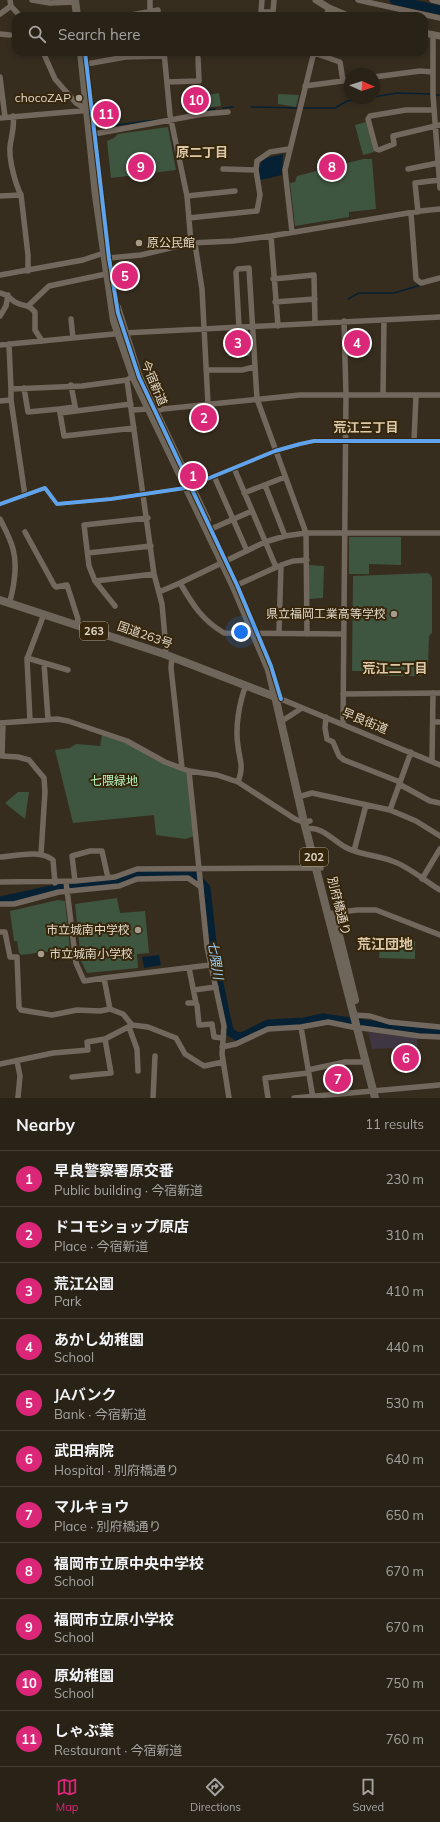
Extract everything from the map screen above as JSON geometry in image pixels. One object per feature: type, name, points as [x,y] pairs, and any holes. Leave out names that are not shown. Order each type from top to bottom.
[{"type":"highway","points":[[77,1],[77,12]]},
{"type":"highway","points":[[77,1],[81,12]]},
{"type":"highway","name":"今宿新道","points":[[82,56],[106,255],[121,334],[151,410],[271,666],[278,698]]},
{"type":"highway","name":"今宿新道","points":[[85,56],[89,110],[94,134],[106,255],[106,274],[130,378],[151,410]]},
{"type":"highway","name":"今宿新道","points":[[188,487],[211,529],[223,562],[238,586],[256,633]]},
{"type":"highway","name":"国道263号","points":[[0,600],[164,654],[278,698]]},
{"type":"highway","name":"別府橋通り","points":[[278,698],[285,719],[301,797]]},
{"type":"highway","name":"別府橋通り","points":[[278,698],[301,797],[375,1092]]},
{"type":"highway","name":"別府橋通り","points":[[319,868],[334,913],[356,1017]]},
{"type":"highway","name":"別府橋通り","points":[[359,1027],[365,1062],[375,1092],[379,1098]]},
{"type":"main road","points":[[316,0],[341,12]]},
{"type":"street","points":[[32,0],[50,3],[77,1]]},
{"type":"street","points":[[150,0],[150,11]]},
{"type":"street","points":[[262,0],[261,12],[273,12],[274,0]]},
{"type":"street","points":[[358,0],[413,12]]},
{"type":"street","points":[[432,0],[440,2]]},
{"type":"street","points":[[0,14],[10,3],[17,12]]},
{"type":"street","points":[[145,12],[158,10],[158,12]]},
{"type":"street","points":[[428,15],[440,18]]},
{"type":"street","points":[[0,34],[10,35]]},
{"type":"street","points":[[437,36],[433,72],[433,95],[437,125],[440,188]]},
{"type":"street","points":[[45,56],[55,79],[76,103],[89,110]]},
{"type":"street","points":[[86,64],[145,56]]},
{"type":"street","points":[[164,56],[171,118],[187,196],[193,243],[202,289],[208,404]]},
{"type":"street","points":[[292,232],[285,170],[313,56]]},
{"type":"street","points":[[305,86],[343,81],[340,62],[323,56]]},
{"type":"street","points":[[167,82],[199,81],[198,58]]},
{"type":"street","points":[[380,76],[420,71],[433,72]]},
{"type":"street","points":[[0,77],[3,117],[89,110]]},
{"type":"street","points":[[433,80],[440,82]]},
{"type":"street","points":[[433,95],[440,98]]},
{"type":"street","points":[[434,110],[389,112],[370,116],[368,119],[376,149],[379,150],[394,144],[393,136],[437,125]]},
{"type":"street","points":[[94,134],[171,118],[228,112]]},
{"type":"street","points":[[13,116],[14,127],[9,160],[21,195],[28,255],[28,271]]},
{"type":"street","points":[[189,218],[257,211],[260,195],[256,170],[258,161],[262,156],[270,152],[289,149]]},
{"type":"street","points":[[408,169],[438,161]]},
{"type":"street","points":[[223,169],[256,170]]},
{"type":"street","points":[[418,212],[415,183],[439,180]]},
{"type":"street","points":[[187,196],[235,191]]},
{"type":"street","points":[[0,196],[21,195]]},
{"type":"street","points":[[0,274],[28,271],[106,255],[141,255],[193,243],[271,236],[411,213],[440,210]]},
{"type":"street","points":[[411,213],[416,278],[421,283],[440,278]]},
{"type":"street","points":[[271,236],[273,279],[278,326]]},
{"type":"street","points":[[239,327],[236,272],[238,269],[249,268],[251,327],[257,399],[275,452],[306,533],[307,634]]},
{"type":"street","points":[[29,305],[49,286],[106,274]]},
{"type":"street","points":[[273,279],[314,275],[315,323]]},
{"type":"street","points":[[0,293],[8,295],[17,303],[29,305],[35,312],[35,330],[42,341]]},
{"type":"street","points":[[0,316],[6,306],[8,295]]},
{"type":"street","points":[[275,302],[315,299]]},
{"type":"street","points":[[0,345],[121,334],[440,317]]},
{"type":"street","points":[[71,319],[73,338]]},
{"type":"street","points":[[383,395],[384,320]]},
{"type":"street","points":[[343,724],[346,395],[344,321]]},
{"type":"street","points":[[9,344],[11,400],[25,496]]},
{"type":"street","points":[[206,370],[242,370],[254,367]]},
{"type":"street","points":[[11,389],[71,385],[82,386],[130,378],[134,428],[148,518],[154,574],[159,592],[165,634],[166,650],[164,654]]},
{"type":"street","points":[[71,385],[75,409]]},
{"type":"street","points":[[24,388],[28,412],[59,411],[131,404]]},
{"type":"street","points":[[132,410],[151,410],[300,395],[440,395]]},
{"type":"street","points":[[414,441],[416,395]]},
{"type":"street","points":[[0,401],[11,400]]},
{"type":"street","points":[[59,411],[64,436],[134,428]]},
{"type":"street","points":[[0,504],[45,488],[57,504],[111,499],[188,487],[275,452],[314,441],[440,441]]},
{"type":"street","points":[[234,468],[265,542],[278,566],[279,633]]},
{"type":"street","points":[[214,476],[247,551]]},
{"type":"street","points":[[244,493],[285,477]]},
{"type":"street","points":[[265,485],[285,536]]},
{"type":"street","points":[[211,529],[252,511]]},
{"type":"street","points":[[114,606],[95,581],[89,566],[84,525],[148,518]]},
{"type":"street","points":[[0,519],[12,541],[15,553],[16,566],[9,603]]},
{"type":"street","points":[[25,532],[54,585],[56,587],[67,584],[78,619],[77,625]]},
{"type":"street","points":[[159,592],[265,542],[285,536],[306,533],[440,533]]},
{"type":"street","points":[[88,552],[151,546]]},
{"type":"street","points":[[238,586],[278,566],[293,561],[307,560]]},
{"type":"street","points":[[95,581],[154,574]]},
{"type":"street","points":[[180,583],[196,610],[210,625],[224,633],[343,634]]},
{"type":"street","points":[[30,721],[27,658],[44,614]]},
{"type":"street","points":[[172,657],[170,668],[182,768]]},
{"type":"street","points":[[27,658],[68,670]]},
{"type":"street","points":[[44,663],[48,719]]},
{"type":"street","points":[[238,782],[242,768],[238,745],[238,717],[246,685]]},
{"type":"street","points":[[432,761],[433,693]]},
{"type":"street","points":[[343,694],[440,693]]},
{"type":"street","name":"早良街道","points":[[278,698],[440,764]]},
{"type":"street","points":[[285,719],[302,708]]},
{"type":"street","points":[[326,717],[324,724],[327,739],[334,742],[339,756],[344,760],[399,783],[430,801],[440,803]]},
{"type":"street","points":[[41,854],[45,792],[44,778],[29,760],[18,757],[2,756],[1,723],[48,719],[68,721],[127,741],[165,762],[189,772],[217,775],[238,782],[296,819],[319,830],[346,848],[393,861],[440,890]]},
{"type":"street","points":[[432,722],[440,722]]},
{"type":"street","points":[[390,810],[410,752]]},
{"type":"street","points":[[189,772],[200,871],[200,885],[210,965],[224,1026],[222,1047],[223,1062],[230,1098]]},
{"type":"street","points":[[301,797],[312,793],[390,810],[416,821],[440,836]]},
{"type":"street","points":[[354,851],[366,805]]},
{"type":"street","points":[[422,879],[440,848]]},
{"type":"street","points":[[74,881],[72,856],[90,851],[102,851],[108,878]]},
{"type":"street","points":[[0,857],[41,854],[53,860],[55,883]]},
{"type":"street","points":[[0,882],[66,882],[115,877],[137,869],[200,871],[319,868]]},
{"type":"street","points":[[0,904],[14,904],[59,892],[119,886],[137,879],[188,878],[200,885]]},
{"type":"street","points":[[66,882],[76,963],[84,980],[210,965]]},
{"type":"street","points":[[334,913],[357,910],[376,910],[440,935]]},
{"type":"street","points":[[0,932],[5,932],[10,957],[17,957],[19,1006],[21,1010],[52,1015],[77,1010],[100,1011],[110,1009],[123,1014],[131,1026],[137,1049],[138,1071]]},
{"type":"street","points":[[189,968],[199,1025],[212,1024],[214,1037],[223,1038]]},
{"type":"street","points":[[104,978],[110,1009]]},
{"type":"street","points":[[194,990],[216,987]]},
{"type":"street","points":[[188,1003],[196,1003]]},
{"type":"street","points":[[356,1017],[370,1016],[389,1022],[440,1027]]},
{"type":"street","points":[[222,1047],[236,1044],[268,1029],[301,1027],[328,1022],[419,1036],[440,1037]]},
{"type":"street","points":[[0,1064],[53,1053],[88,1050],[87,1042],[105,1038],[131,1026],[148,1027],[176,1038],[185,1054],[204,1066],[223,1062]]},
{"type":"street","points":[[301,1027],[312,1097]]},
{"type":"street","points":[[72,1077],[111,1073],[105,1038]]},
{"type":"street","points":[[153,1098],[155,1056]]},
{"type":"street","points":[[17,1061],[20,1076],[18,1097]]},
{"type":"street","points":[[268,1098],[265,1078],[308,1072],[345,1062],[365,1062]]},
{"type":"street","points":[[294,1098],[375,1092],[440,1085]]},
{"type":"shaded area","points":[[368,1032],[417,1038],[419,1069],[402,1070],[402,1068],[394,1068],[392,1048],[372,1049]]},
{"type":"green space","points":[[207,92],[208,95],[219,93],[221,106],[202,108],[201,93]]},
{"type":"green space","points":[[278,94],[299,95],[296,107],[278,104]]},
{"type":"green space","points":[[366,122],[374,152],[363,155],[355,125]]},
{"type":"green space","points":[[168,127],[176,170],[111,178],[107,141],[114,138],[118,134]]},
{"type":"green space","points":[[363,159],[372,159],[376,209],[349,212],[349,217],[295,226],[290,183],[295,182],[297,176]]},
{"type":"green space","points":[[248,330],[250,356],[228,356],[227,331]]},
{"type":"green space","points":[[349,537],[401,537],[401,565],[369,564],[369,574],[349,574]]},
{"type":"green space","points":[[308,565],[324,566],[323,598],[308,599]]},
{"type":"green space","points":[[428,573],[432,577],[432,633],[429,636],[428,668],[421,676],[373,676],[373,671],[352,671],[353,576]]},
{"type":"green space","name":"七隈緑地","points":[[102,735],[125,743],[188,772],[195,836],[185,839],[156,835],[154,815],[73,823],[55,750],[70,748],[76,744],[100,746]]},
{"type":"green space","points":[[18,792],[29,792],[25,819],[5,803]]},
{"type":"green space","points":[[117,898],[120,913],[145,911],[149,953],[137,954],[138,968],[87,973],[81,961],[75,904]]},
{"type":"green space","points":[[58,900],[65,901],[70,949],[21,955],[19,953],[17,941],[14,941],[10,911]]},
{"type":"green space","points":[[381,936],[415,941],[415,959],[379,958]]},
{"type":"water","points":[[283,154],[282,175],[260,180],[258,171],[262,159]]},
{"type":"water","points":[[159,955],[161,965],[144,968],[142,957]]},
{"type":"waterway","points":[[394,0],[440,10]]},
{"type":"waterway","points":[[380,96],[397,93],[432,94]]},
{"type":"waterway","points":[[303,108],[335,108],[344,103]]},
{"type":"waterway","points":[[223,108],[233,107]]},
{"type":"waterway","points":[[251,107],[299,108]]},
{"type":"waterway","points":[[205,110],[215,109]]},
{"type":"waterway","points":[[100,127],[156,120]]},
{"type":"waterway","points":[[348,299],[359,293],[394,293],[421,285]]},
{"type":"waterway","name":"七隈川","points":[[0,901],[51,890],[118,882],[136,875],[154,874],[195,876],[206,888],[214,960],[230,1032],[238,1037],[244,1036],[268,1024],[304,1022],[323,1018],[427,1033],[440,1032]]},
{"type":"cycle path","points":[[85,56],[109,258],[118,313],[139,377],[237,585],[271,666],[281,699]]},
{"type":"cycle path","points":[[0,504],[45,488],[57,504],[111,499],[185,488],[275,451],[314,441],[440,441]]},
{"type":"place","name":"chocoZAP","points":[[79,98]]},
{"type":"place","name":"原幼稚園","points":[[196,100]]},
{"type":"place","name":"しゃぶ葉","points":[[106,114]]},
{"type":"place","name":"福岡市立原小学校","points":[[141,167]]},
{"type":"place","name":"福岡市立原中央中学校","points":[[332,167]]},
{"type":"place","name":"原公民館","points":[[139,243]]},
{"type":"place","name":"JAバンク","points":[[125,276]]},
{"type":"place","name":"荒江公園","points":[[238,343]]},
{"type":"place","name":"あかし幼稚園","points":[[357,343]]},
{"type":"place","name":"ドコモショップ原店","points":[[204,418]]},
{"type":"place","name":"早良警察署原交番","points":[[193,476]]},
{"type":"place","name":"県立福岡工業高等学校","points":[[394,614]]},
{"type":"place","name":"市立城南中学校","points":[[138,930]]},
{"type":"place","name":"市立城南小学校","points":[[41,954]]},
{"type":"place","name":"武田病院","points":[[406,1058]]},
{"type":"place","name":"マルキョウ","points":[[338,1079]]},
{"type":"district","name":"原二丁目","points":[[202,152]]},
{"type":"district","name":"荒江三丁目","points":[[366,427]]},
{"type":"district","name":"荒江二丁目","points":[[395,668]]},
{"type":"district","name":"荒江団地","points":[[385,944]]}]
